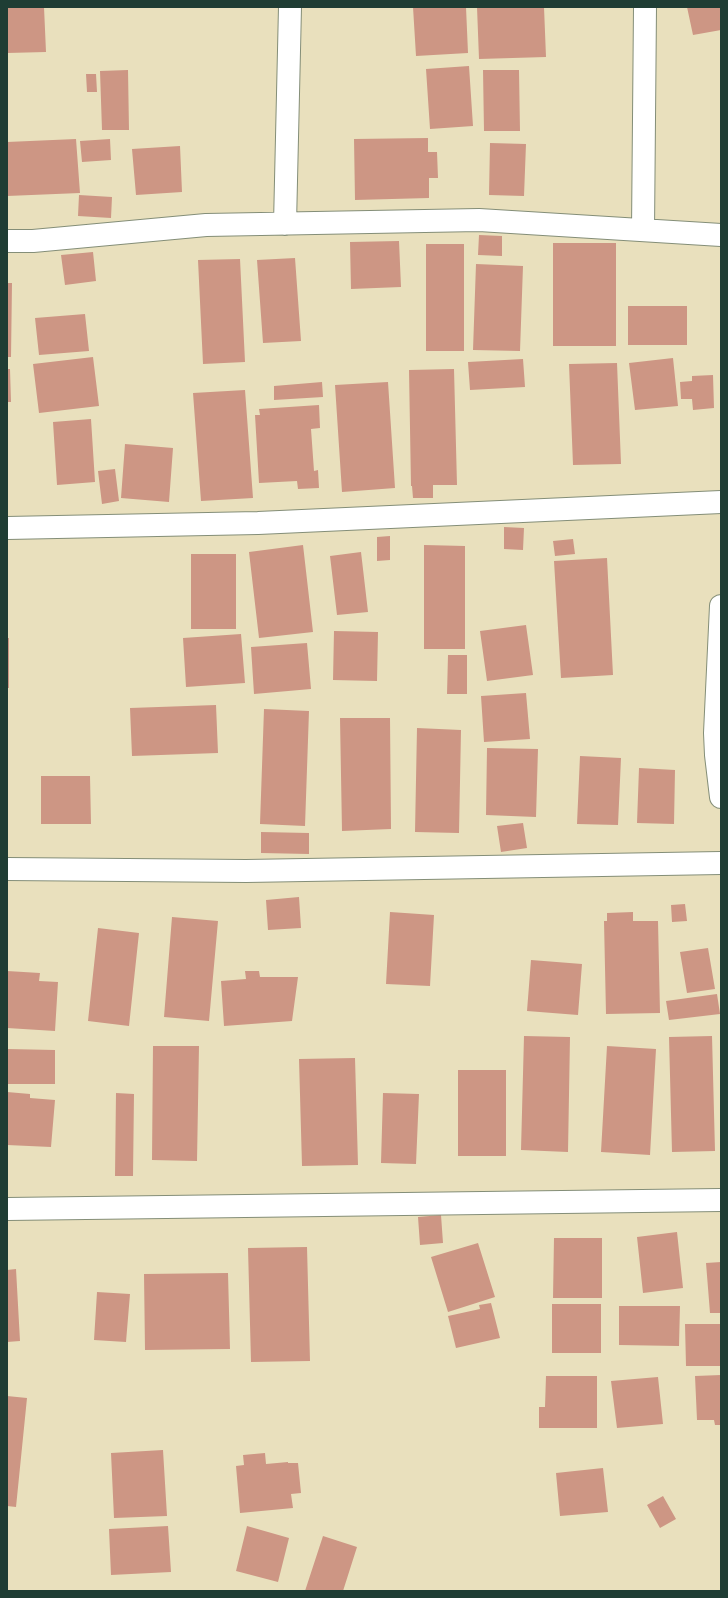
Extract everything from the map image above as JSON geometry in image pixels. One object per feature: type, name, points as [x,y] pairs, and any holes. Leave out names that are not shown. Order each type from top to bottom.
[{"type":"street","points":[[285,224],[290,7]]},
{"type":"street","points":[[643,230],[646,7]]},
{"type":"street","points":[[7,241],[33,242],[206,225],[479,220],[721,235],[721,243]]},
{"type":"street","points":[[7,528],[258,523],[721,502]]},
{"type":"street","points":[[721,606],[715,733],[721,797]]},
{"type":"street","points":[[7,869],[246,871],[721,863]]},
{"type":"street","points":[[7,1209],[721,1200]]},
{"type":"building","points":[[7,7],[44,7],[46,52],[7,53]]},
{"type":"building","points":[[413,7],[466,7],[468,53],[416,56]]},
{"type":"building","points":[[477,7],[544,7],[546,57],[479,59]]},
{"type":"building","points":[[687,7],[721,7],[721,30],[693,35]]},
{"type":"building","points":[[469,66],[473,126],[430,129],[426,69]]},
{"type":"building","points":[[128,70],[129,130],[102,130],[100,71]]},
{"type":"building","points":[[483,70],[519,70],[520,131],[484,131]]},
{"type":"building","points":[[86,74],[96,74],[97,92],[87,92]]},
{"type":"building","points":[[428,138],[428,152],[437,152],[438,178],[429,178],[429,198],[355,200],[354,139]]},
{"type":"building","points":[[76,139],[80,193],[7,196],[7,142]]},
{"type":"building","points":[[110,139],[111,160],[82,162],[80,141]]},
{"type":"building","points":[[490,143],[526,144],[524,196],[489,195]]},
{"type":"building","points":[[180,146],[182,192],[136,195],[132,149]]},
{"type":"building","points":[[79,195],[112,197],[111,218],[78,216]]},
{"type":"building","points":[[479,235],[502,236],[502,256],[478,255]]},
{"type":"building","points":[[399,241],[401,287],[351,289],[350,242]]},
{"type":"building","points":[[553,243],[616,243],[616,346],[553,346]]},
{"type":"building","points":[[426,244],[464,244],[464,351],[426,351]]},
{"type":"building","points":[[93,252],[96,281],[65,285],[61,255]]},
{"type":"building","points":[[295,258],[301,341],[263,343],[257,260]]},
{"type":"building","points":[[240,259],[245,362],[203,364],[198,260]]},
{"type":"building","points":[[476,264],[523,266],[520,351],[473,350]]},
{"type":"building","points":[[7,283],[12,283],[11,357],[7,357]]},
{"type":"building","points":[[628,306],[687,306],[687,345],[628,345]]},
{"type":"building","points":[[85,314],[89,351],[39,355],[35,318]]},
{"type":"building","points":[[93,357],[99,406],[39,413],[33,364]]},
{"type":"building","points":[[673,358],[678,406],[635,410],[629,363]]},
{"type":"building","points":[[523,359],[525,387],[470,390],[468,362]]},
{"type":"building","points":[[617,363],[621,464],[573,465],[569,364]]},
{"type":"building","points":[[7,369],[10,369],[11,402],[7,402]]},
{"type":"building","points":[[454,369],[457,485],[433,485],[433,498],[413,498],[411,486],[409,370]]},
{"type":"building","points":[[713,375],[714,408],[693,410],[692,399],[681,399],[680,382],[692,381],[692,376]]},
{"type":"building","points":[[322,382],[323,397],[274,400],[274,386]]},
{"type":"building","points":[[388,382],[395,488],[342,492],[335,385]]},
{"type":"building","points":[[245,390],[253,498],[201,501],[193,393]]},
{"type":"building","points":[[319,405],[320,428],[311,429],[314,471],[318,470],[319,488],[298,489],[297,481],[259,483],[255,415],[260,415],[259,409]]},
{"type":"building","points":[[91,419],[95,482],[57,485],[53,422]]},
{"type":"building","points":[[125,444],[173,448],[169,502],[121,498]]},
{"type":"building","points":[[115,469],[119,501],[102,504],[98,471]]},
{"type":"building","points":[[504,527],[524,528],[523,550],[504,549]]},
{"type":"building","points":[[390,536],[390,560],[377,561],[377,537]]},
{"type":"building","points":[[573,539],[575,554],[555,556],[553,541]]},
{"type":"building","points":[[303,545],[313,632],[259,638],[249,552]]},
{"type":"building","points":[[424,545],[465,546],[465,649],[424,649]]},
{"type":"building","points":[[361,552],[368,612],[337,615],[330,556]]},
{"type":"building","points":[[191,554],[236,554],[236,629],[191,629]]},
{"type":"building","points":[[607,558],[613,675],[561,678],[554,561]]},
{"type":"building","points":[[526,625],[533,675],[487,681],[480,631]]},
{"type":"building","points":[[334,631],[378,632],[377,681],[333,680]]},
{"type":"building","points":[[241,634],[245,683],[186,687],[183,638]]},
{"type":"building","points":[[7,638],[9,638],[9,688],[7,688]]},
{"type":"building","points":[[307,643],[311,689],[254,694],[251,647]]},
{"type":"building","points":[[448,655],[467,655],[467,694],[447,694]]},
{"type":"building","points":[[526,693],[530,739],[484,742],[481,696]]},
{"type":"building","points":[[216,705],[218,753],[132,756],[130,708]]},
{"type":"building","points":[[264,709],[309,711],[305,826],[260,824]]},
{"type":"building","points":[[340,718],[390,718],[391,829],[342,831]]},
{"type":"building","points":[[417,728],[461,730],[459,833],[415,832]]},
{"type":"building","points":[[487,748],[538,749],[536,817],[486,815]]},
{"type":"building","points":[[580,756],[621,758],[618,825],[577,824]]},
{"type":"building","points":[[639,768],[675,770],[674,824],[637,823]]},
{"type":"building","points":[[41,776],[90,776],[91,824],[41,824]]},
{"type":"building","points":[[523,823],[527,848],[501,852],[497,826]]},
{"type":"building","points":[[261,832],[309,833],[309,854],[261,853]]},
{"type":"building","points":[[299,897],[301,928],[268,930],[266,900]]},
{"type":"building","points":[[685,904],[687,921],[672,922],[671,905]]},
{"type":"building","points":[[390,912],[434,915],[430,986],[386,984]]},
{"type":"building","points":[[633,912],[633,921],[658,921],[660,1013],[606,1014],[604,921],[607,921],[607,913]]},
{"type":"building","points":[[172,917],[218,921],[209,1021],[164,1017]]},
{"type":"building","points":[[98,928],[139,933],[129,1026],[88,1021]]},
{"type":"building","points":[[708,948],[715,989],[687,993],[680,952]]},
{"type":"building","points":[[531,960],[582,964],[578,1015],[527,1011]]},
{"type":"building","points":[[7,971],[40,973],[39,981],[58,982],[55,1031],[7,1028]]},
{"type":"building","points":[[245,971],[259,971],[260,977],[298,977],[292,1021],[224,1026],[221,981],[246,979]]},
{"type":"building","points":[[717,994],[720,1014],[669,1020],[666,1001]]},
{"type":"building","points":[[524,1036],[570,1037],[568,1152],[521,1150]]},
{"type":"building","points":[[712,1036],[715,1151],[672,1152],[669,1037]]},
{"type":"building","points":[[153,1046],[199,1046],[197,1161],[152,1160]]},
{"type":"building","points":[[607,1046],[656,1049],[650,1155],[601,1152]]},
{"type":"building","points":[[7,1049],[55,1050],[55,1084],[7,1084]]},
{"type":"building","points":[[355,1058],[358,1165],[302,1166],[299,1059]]},
{"type":"building","points":[[458,1070],[506,1070],[506,1156],[458,1156]]},
{"type":"building","points":[[7,1092],[30,1094],[30,1098],[55,1100],[51,1147],[7,1145]]},
{"type":"building","points":[[116,1093],[134,1094],[133,1176],[115,1176]]},
{"type":"building","points":[[383,1093],[419,1094],[416,1164],[381,1163]]},
{"type":"building","points":[[441,1215],[443,1243],[420,1245],[418,1217]]},
{"type":"building","points":[[677,1232],[683,1288],[643,1293],[637,1237]]},
{"type":"building","points":[[554,1238],[602,1238],[602,1298],[553,1298]]},
{"type":"building","points":[[478,1243],[495,1297],[448,1312],[431,1257]]},
{"type":"building","points":[[307,1247],[310,1361],[251,1362],[248,1248]]},
{"type":"building","points":[[721,1262],[721,1313],[710,1313],[706,1263]]},
{"type":"building","points":[[16,1269],[20,1341],[7,1342],[7,1270]]},
{"type":"building","points":[[228,1273],[230,1349],[145,1350],[144,1274]]},
{"type":"building","points":[[97,1292],[130,1294],[126,1342],[94,1340]]},
{"type":"building","points":[[491,1303],[500,1338],[456,1348],[448,1316],[480,1309],[479,1305]]},
{"type":"building","points":[[552,1304],[601,1304],[601,1353],[552,1353]]},
{"type":"building","points":[[619,1306],[680,1306],[679,1346],[619,1345]]},
{"type":"building","points":[[685,1324],[721,1324],[721,1366],[686,1366]]},
{"type":"building","points":[[721,1375],[721,1425],[715,1425],[714,1420],[697,1420],[695,1376]]},
{"type":"building","points":[[546,1376],[597,1376],[597,1428],[539,1428],[539,1407],[545,1407]]},
{"type":"building","points":[[658,1377],[663,1424],[617,1428],[611,1381]]},
{"type":"building","points":[[7,1396],[27,1398],[16,1507],[7,1506]]},
{"type":"building","points":[[163,1450],[167,1516],[114,1518],[111,1453]]},
{"type":"building","points":[[265,1453],[266,1464],[288,1462],[298,1463],[301,1493],[291,1494],[293,1508],[240,1513],[236,1466],[244,1465],[243,1455]]},
{"type":"building","points":[[603,1468],[608,1512],[560,1516],[556,1473]]},
{"type":"building","points":[[663,1496],[676,1519],[660,1528],[647,1505]]},
{"type":"building","points":[[168,1526],[171,1572],[111,1575],[109,1529]]},
{"type":"building","points":[[247,1526],[289,1538],[278,1582],[236,1571]]},
{"type":"building","points":[[323,1536],[357,1547],[343,1591],[305,1591]]}]
